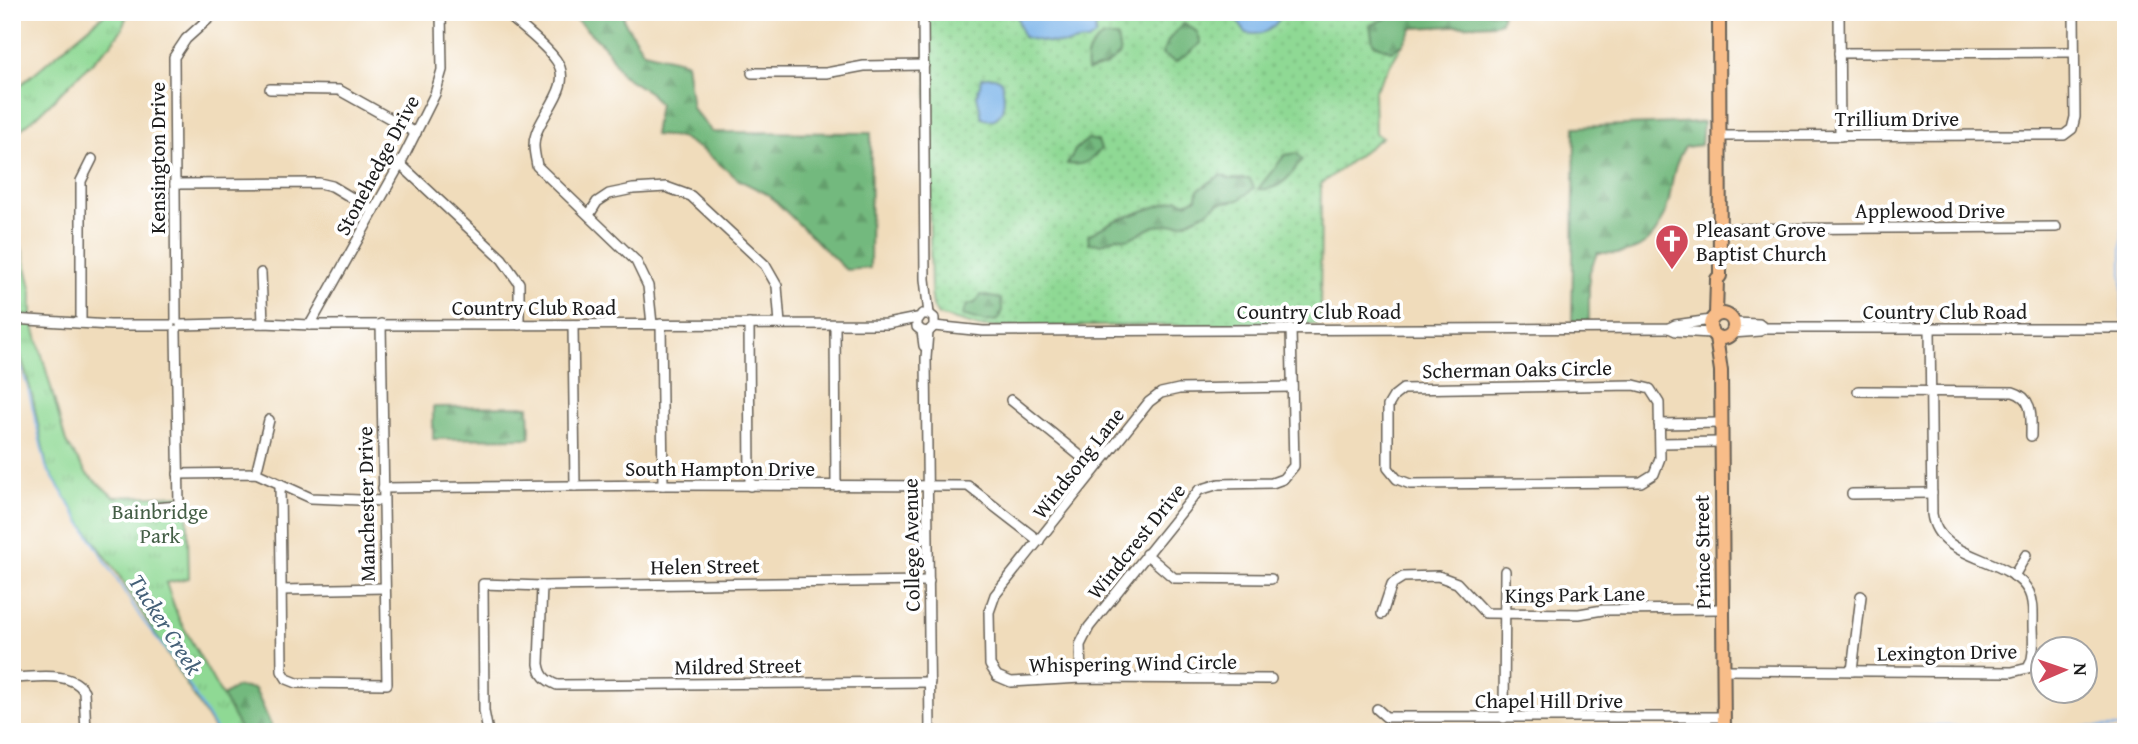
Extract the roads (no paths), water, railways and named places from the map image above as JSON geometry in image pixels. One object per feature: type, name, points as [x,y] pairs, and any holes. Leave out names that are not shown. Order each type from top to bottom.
[{"type":"main road","name":"Prince Street","points":[[1719,12],[1720,276],[1717,279],[1724,367],[1721,371],[1720,423],[1724,732]]},
{"type":"street","name":"Kensington Drive","points":[[153,508],[179,506],[174,57],[186,39],[216,12]]},
{"type":"street","name":"Stonehedge Drive","points":[[310,326],[400,164],[435,94],[442,70],[441,12]]},
{"type":"street","points":[[505,12],[549,51],[558,62],[562,77],[558,92],[536,132],[533,147],[537,166],[636,261],[648,286],[657,324],[663,485]]},
{"type":"street","name":"College Avenue","points":[[923,12],[930,732]]},
{"type":"street","points":[[1839,12],[1840,136]]},
{"type":"street","points":[[1839,53],[2074,52],[2074,12]]},
{"type":"street","name":"Trillium Drive","points":[[1719,136],[2061,135],[2072,128],[2075,117],[2074,52]]},
{"type":"street","points":[[752,73],[826,74],[863,66],[924,65]]},
{"type":"street","points":[[270,89],[339,90],[416,134]]},
{"type":"street","points":[[81,323],[81,181],[92,159]]},
{"type":"street","points":[[400,164],[502,259],[519,283],[519,325]]},
{"type":"street","points":[[175,184],[319,183],[332,186],[374,211]]},
{"type":"street","points":[[589,215],[597,202],[610,194],[634,189],[666,187],[691,195],[765,265],[777,286],[780,324]]},
{"type":"street","name":"Applewood Drive","points":[[1720,229],[2056,227]]},
{"type":"street","points":[[261,273],[263,323]]},
{"type":"street","name":"Country Club Road","points":[[12,319],[81,323],[263,323],[310,326],[925,323],[969,330],[1669,328],[1676,331],[1722,327],[1760,331],[1765,328],[2126,328]]},
{"type":"street","name":"Manchester Drive","points":[[281,590],[282,671],[287,679],[297,683],[387,684],[381,324]]},
{"type":"street","points":[[749,324],[750,486]]},
{"type":"street","points":[[573,325],[575,486]]},
{"type":"street","points":[[835,325],[836,486]]},
{"type":"street","name":"Lexington Drive","points":[[1724,670],[2012,672],[2028,668],[2033,656],[2033,604],[2029,590],[2014,576],[1950,543],[1938,533],[1933,522],[1930,328]]},
{"type":"street","name":"Windcrest Drive","points":[[1081,678],[1080,645],[1089,626],[1199,490],[1219,484],[1272,482],[1283,479],[1294,466],[1291,330]]},
{"type":"street","name":"Scherman Oaks Circle","points":[[1634,385],[1650,389],[1659,404],[1661,443],[1660,458],[1654,474],[1641,482],[1410,484],[1397,479],[1388,468],[1388,406],[1394,396],[1403,389],[1634,385]]},
{"type":"street","name":"Windsong Lane","points":[[997,676],[990,666],[989,612],[995,595],[1149,402],[1161,393],[1179,389],[1292,387]]},
{"type":"street","points":[[1858,391],[2018,394],[2028,402],[2031,410],[2031,436]]},
{"type":"street","points":[[1011,400],[1095,468]]},
{"type":"street","points":[[256,472],[269,420]]},
{"type":"street","points":[[1659,424],[1720,423]]},
{"type":"street","points":[[1661,443],[1720,442]]},
{"type":"street","points":[[178,474],[256,472],[311,498],[383,501]]},
{"type":"street","points":[[280,484],[281,590],[385,588]]},
{"type":"street","name":"South Hampton Drive","points":[[383,488],[968,486],[1039,541]]},
{"type":"street","points":[[1852,494],[1932,494]]},
{"type":"street","points":[[1146,554],[1174,578],[1271,579]]},
{"type":"street","points":[[2014,576],[2026,555]]},
{"type":"street","points":[[1504,718],[1505,571]]},
{"type":"street","name":"Kings Park Lane","points":[[1382,614],[1392,584],[1403,577],[1437,576],[1457,583],[1485,613],[1579,614],[1603,610],[1722,609]]},
{"type":"street","name":"Helen Street","points":[[488,732],[484,711],[483,584],[542,586],[929,581]]},
{"type":"street","name":"Mildred Street","points":[[542,586],[539,664],[541,675],[547,681],[567,686],[930,682]]},
{"type":"street","points":[[1852,671],[1861,596]]},
{"type":"street","name":"Whispering Wind Circle","points":[[997,676],[1011,682],[1081,678],[1271,679]]},
{"type":"street","points":[[12,678],[74,680],[84,691],[86,732]]},
{"type":"street","name":"Chapel Hill Drive","points":[[1377,709],[1386,717],[1724,717]]},
{"type":"water","points":[[1016,12],[1088,12],[1096,29],[1095,36],[1088,41],[1065,44],[1023,37]]},
{"type":"water","points":[[1231,12],[1284,12],[1269,30],[1253,34],[1246,33]]},
{"type":"water","points":[[982,78],[1001,81],[1004,95],[1000,114],[990,120],[982,118],[977,95]]},
{"type":"waterway","points":[[2120,12],[2122,319]]},
{"type":"waterway","name":"Tucker Creek","points":[[12,341],[28,388],[46,467],[141,618],[179,668],[217,732]]},
{"type":"waterway","points":[[1747,726],[1829,724],[1829,728],[2126,727]]},
{"type":"place","name":"Pleasant Grove Baptist Church","points":[[1672,271]]},
{"type":"park label","name":"Bainbridge Park","points":[[160,523]]}]
